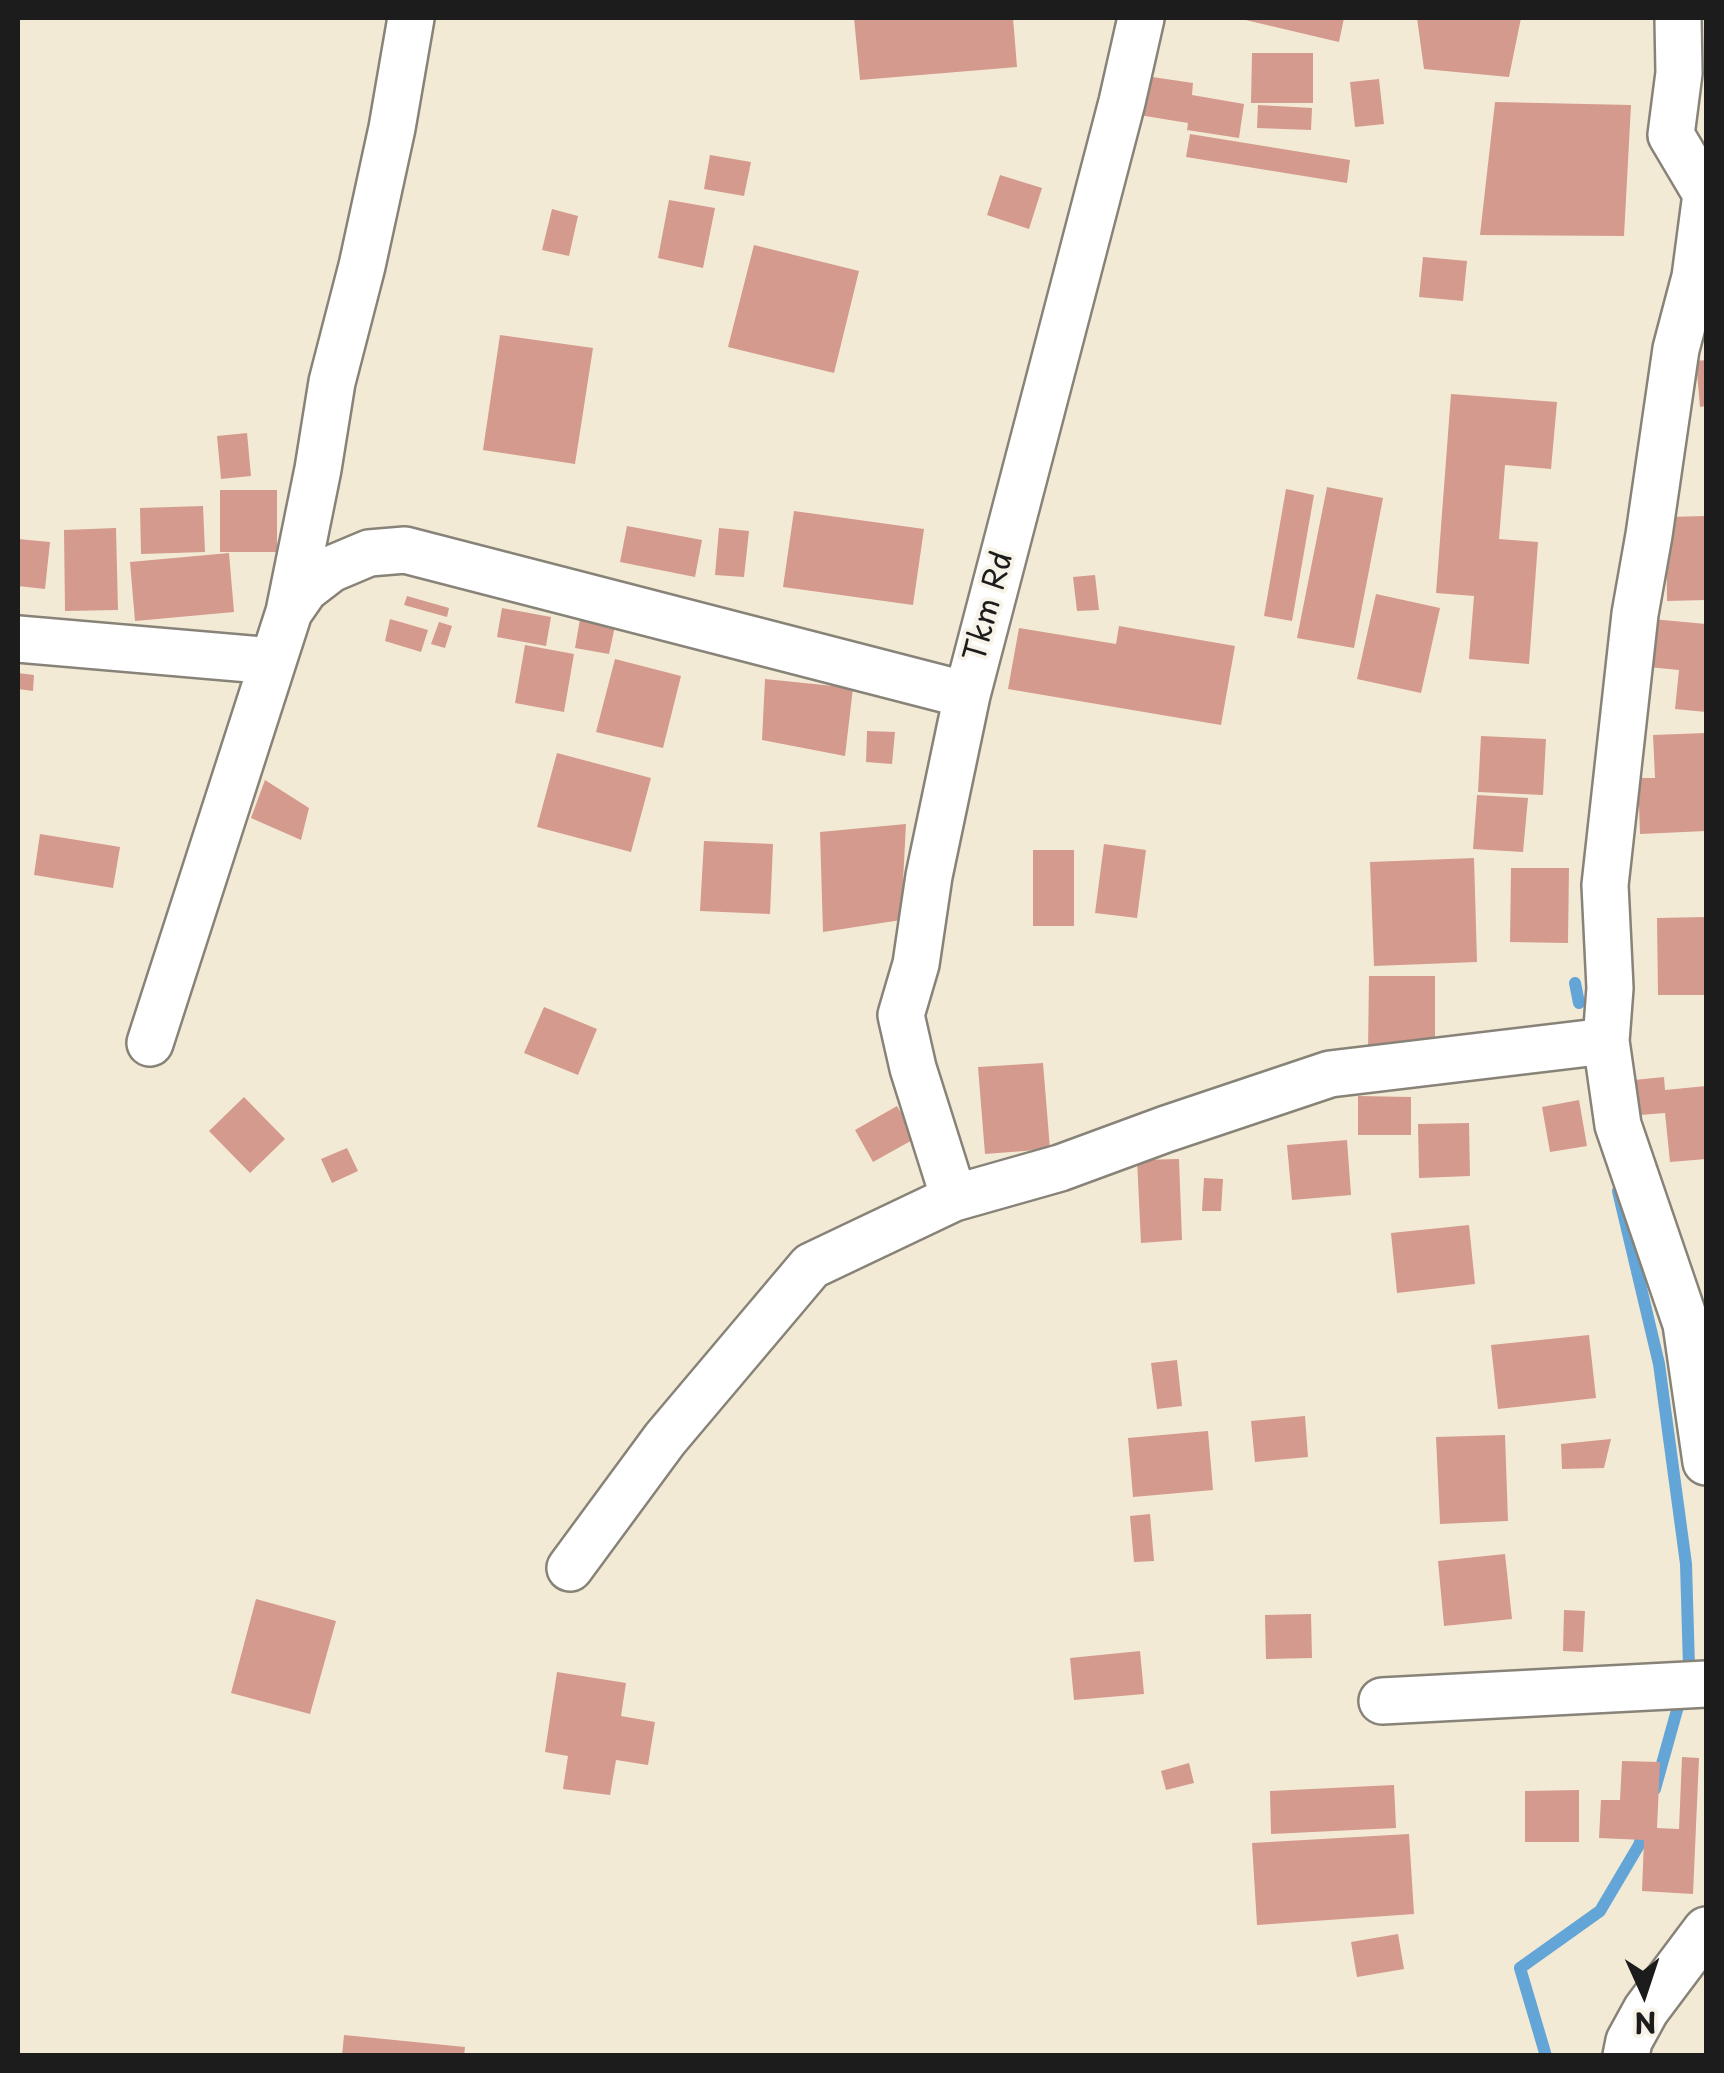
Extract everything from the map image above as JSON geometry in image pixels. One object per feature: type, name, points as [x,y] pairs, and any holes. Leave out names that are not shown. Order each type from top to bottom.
[{"type":"street","points":[[150,1043],[289,612],[332,382],[366,249],[411,18]]},
{"type":"street","name":"Tkm Rd","points":[[954,1198],[913,1068],[901,1015],[916,964],[929,876],[967,695],[1141,18]]},
{"type":"street","points":[[1678,18],[1692,75],[1671,134],[1706,194],[1695,277],[1676,349],[1635,614],[1605,885],[1610,988],[1606,1041],[1618,1125],[1686,1324],[1706,1462]]},
{"type":"street","points":[[289,612],[306,589],[332,569],[369,553],[405,550],[967,695]]},
{"type":"street","points":[[18,640],[273,661]]},
{"type":"street","points":[[570,1568],[665,1440],[811,1266],[954,1198],[1060,1168],[1330,1074],[1606,1041]]},
{"type":"street","points":[[1382,1701],[1706,1684]]},
{"type":"street","points":[[1626,2056],[1629,2041],[1646,2010],[1706,1930]]},
{"type":"building","points":[[854,18],[1013,18],[1017,67],[860,80]]},
{"type":"building","points":[[1237,18],[1344,18],[1339,42]]},
{"type":"building","points":[[1417,18],[1521,18],[1509,77],[1424,69]]},
{"type":"building","points":[[1252,53],[1313,53],[1313,103],[1251,103]]},
{"type":"building","points":[[1139,75],[1193,83],[1192,95],[1244,104],[1239,138],[1187,130],[1188,123],[1133,114]]},
{"type":"building","points":[[1379,79],[1384,124],[1355,127],[1350,82]]},
{"type":"building","points":[[1495,102],[1631,105],[1624,236],[1480,235]]},
{"type":"building","points":[[1258,105],[1312,108],[1311,130],[1257,128]]},
{"type":"building","points":[[1190,134],[1350,160],[1347,183],[1186,157]]},
{"type":"building","points":[[710,155],[751,162],[744,196],[704,189]]},
{"type":"building","points":[[1000,175],[1042,188],[1029,229],[987,215]]},
{"type":"building","points":[[669,200],[715,208],[703,268],[658,258]]},
{"type":"building","points":[[552,209],[578,216],[569,256],[542,250]]},
{"type":"building","points":[[754,245],[859,271],[834,373],[728,347]]},
{"type":"building","points":[[1423,257],[1467,261],[1463,301],[1419,297]]},
{"type":"building","points":[[500,335],[593,348],[575,464],[483,450]]},
{"type":"building","points":[[1706,360],[1706,406],[1700,407],[1696,361]]},
{"type":"building","points":[[1451,394],[1557,402],[1551,469],[1505,465],[1499,539],[1538,542],[1529,664],[1469,659],[1474,596],[1436,593]]},
{"type":"building","points":[[247,433],[251,476],[221,479],[217,436]]},
{"type":"building","points":[[1327,487],[1383,498],[1354,648],[1297,638]]},
{"type":"building","points":[[1286,489],[1314,495],[1292,621],[1264,616]]},
{"type":"building","points":[[220,490],[277,490],[277,552],[220,552]]},
{"type":"building","points":[[203,506],[205,552],[141,554],[140,508]]},
{"type":"building","points":[[794,511],[924,529],[913,605],[783,587]]},
{"type":"building","points":[[1706,516],[1706,600],[1667,601],[1666,517]]},
{"type":"building","points":[[627,526],[702,540],[695,577],[620,562]]},
{"type":"building","points":[[116,528],[118,610],[65,611],[64,530]]},
{"type":"building","points":[[719,528],[749,531],[744,577],[715,575]]},
{"type":"building","points":[[18,539],[50,542],[45,589],[18,586]]},
{"type":"building","points":[[229,553],[234,612],[135,621],[130,562]]},
{"type":"building","points":[[1095,575],[1099,610],[1077,611],[1073,577]]},
{"type":"building","points":[[1376,594],[1440,608],[1421,693],[1357,679]]},
{"type":"building","points":[[407,596],[449,608],[447,617],[404,605]]},
{"type":"building","points":[[502,608],[551,617],[546,646],[497,637]]},
{"type":"building","points":[[390,619],[428,630],[421,652],[385,641]]},
{"type":"building","points":[[580,619],[615,626],[609,654],[575,648]]},
{"type":"building","points":[[1652,619],[1706,624],[1706,712],[1675,709],[1679,670],[1648,667]]},
{"type":"building","points":[[439,622],[452,626],[445,648],[431,644]]},
{"type":"building","points":[[1119,626],[1235,646],[1221,725],[1008,689],[1019,628],[1116,644]]},
{"type":"building","points":[[525,645],[574,654],[564,712],[515,703]]},
{"type":"building","points":[[615,659],[681,676],[663,748],[596,732]]},
{"type":"building","points":[[18,673],[34,675],[33,691],[18,689]]},
{"type":"building","points":[[765,679],[853,688],[845,756],[762,740]]},
{"type":"building","points":[[867,731],[895,732],[892,764],[866,762]]},
{"type":"building","points":[[1706,733],[1706,831],[1640,834],[1638,778],[1655,778],[1653,735]]},
{"type":"building","points":[[1481,736],[1546,739],[1543,795],[1478,792]]},
{"type":"building","points":[[557,753],[651,778],[631,852],[537,827]]},
{"type":"building","points":[[265,780],[309,808],[301,840],[251,818]]},
{"type":"building","points":[[1477,795],[1528,798],[1523,852],[1473,849]]},
{"type":"building","points":[[906,824],[901,920],[823,932],[820,832]]},
{"type":"building","points":[[40,834],[120,847],[113,888],[34,875]]},
{"type":"building","points":[[704,841],[773,844],[770,914],[700,911]]},
{"type":"building","points":[[1104,844],[1146,850],[1137,918],[1095,913]]},
{"type":"building","points":[[1033,850],[1074,850],[1074,926],[1033,926]]},
{"type":"building","points":[[1474,858],[1477,962],[1374,966],[1370,862]]},
{"type":"building","points":[[1511,868],[1569,868],[1568,943],[1510,942]]},
{"type":"building","points":[[1706,917],[1706,995],[1658,995],[1657,918]]},
{"type":"building","points":[[1369,976],[1435,976],[1435,1052],[1368,1051]]},
{"type":"building","points":[[544,1007],[597,1029],[578,1075],[524,1053]]},
{"type":"building","points":[[1043,1063],[1050,1149],[985,1154],[978,1067]]},
{"type":"building","points":[[1664,1077],[1665,1090],[1706,1086],[1706,1159],[1670,1162],[1665,1113],[1628,1116],[1624,1081]]},
{"type":"building","points":[[1358,1096],[1411,1097],[1411,1135],[1358,1135]]},
{"type":"building","points":[[244,1097],[285,1139],[250,1173],[209,1131]]},
{"type":"building","points":[[1579,1100],[1587,1146],[1550,1152],[1542,1107]]},
{"type":"building","points":[[897,1106],[916,1138],[873,1162],[855,1130]]},
{"type":"building","points":[[1469,1123],[1470,1176],[1419,1178],[1418,1124]]},
{"type":"building","points":[[1347,1140],[1351,1195],[1292,1200],[1287,1145]]},
{"type":"building","points":[[347,1148],[358,1171],[332,1183],[321,1159]]},
{"type":"building","points":[[1179,1159],[1182,1240],[1141,1243],[1137,1160]]},
{"type":"building","points":[[1204,1178],[1223,1179],[1221,1211],[1202,1211]]},
{"type":"building","points":[[1469,1225],[1475,1284],[1397,1293],[1391,1233]]},
{"type":"building","points":[[1589,1335],[1596,1398],[1498,1409],[1491,1345]]},
{"type":"building","points":[[1177,1360],[1182,1406],[1157,1409],[1151,1363]]},
{"type":"building","points":[[1305,1416],[1308,1457],[1255,1462],[1251,1421]]},
{"type":"building","points":[[1208,1431],[1213,1490],[1133,1497],[1128,1438]]},
{"type":"building","points":[[1505,1435],[1508,1521],[1440,1524],[1436,1437]]},
{"type":"building","points":[[1611,1439],[1604,1468],[1562,1469],[1561,1444]]},
{"type":"building","points":[[1150,1514],[1154,1561],[1134,1562],[1130,1516]]},
{"type":"building","points":[[1505,1554],[1512,1619],[1444,1626],[1438,1561]]},
{"type":"building","points":[[256,1599],[336,1621],[310,1714],[231,1693]]},
{"type":"building","points":[[1564,1610],[1585,1611],[1583,1652],[1563,1651]]},
{"type":"building","points":[[1311,1614],[1312,1658],[1266,1659],[1265,1615]]},
{"type":"building","points":[[1140,1651],[1144,1694],[1074,1700],[1070,1658]]},
{"type":"building","points":[[557,1672],[626,1683],[621,1716],[655,1722],[648,1765],[616,1760],[610,1795],[563,1789],[568,1756],[545,1752]]},
{"type":"building","points":[[1682,1757],[1699,1758],[1693,1894],[1642,1891],[1644,1840],[1599,1838],[1601,1800],[1620,1800],[1622,1761],[1660,1762],[1657,1828],[1679,1829]]},
{"type":"building","points":[[1189,1763],[1194,1783],[1166,1790],[1161,1771]]},
{"type":"building","points":[[1394,1785],[1396,1828],[1271,1834],[1270,1791]]},
{"type":"building","points":[[1579,1790],[1579,1842],[1525,1842],[1525,1791]]},
{"type":"building","points":[[1409,1834],[1414,1914],[1257,1925],[1252,1843]]},
{"type":"building","points":[[1398,1934],[1404,1969],[1357,1977],[1351,1942]]},
{"type":"building","points":[[344,2035],[465,2047],[464,2056],[342,2056]]},
{"type":"waterway","points":[[1575,983],[1579,1003]]},
{"type":"waterway","points":[[1618,1191],[1659,1364],[1686,1564],[1689,1667],[1655,1789]]},
{"type":"waterway","points":[[1546,2056],[1520,1968],[1600,1911],[1639,1845],[1646,1823]]}]
